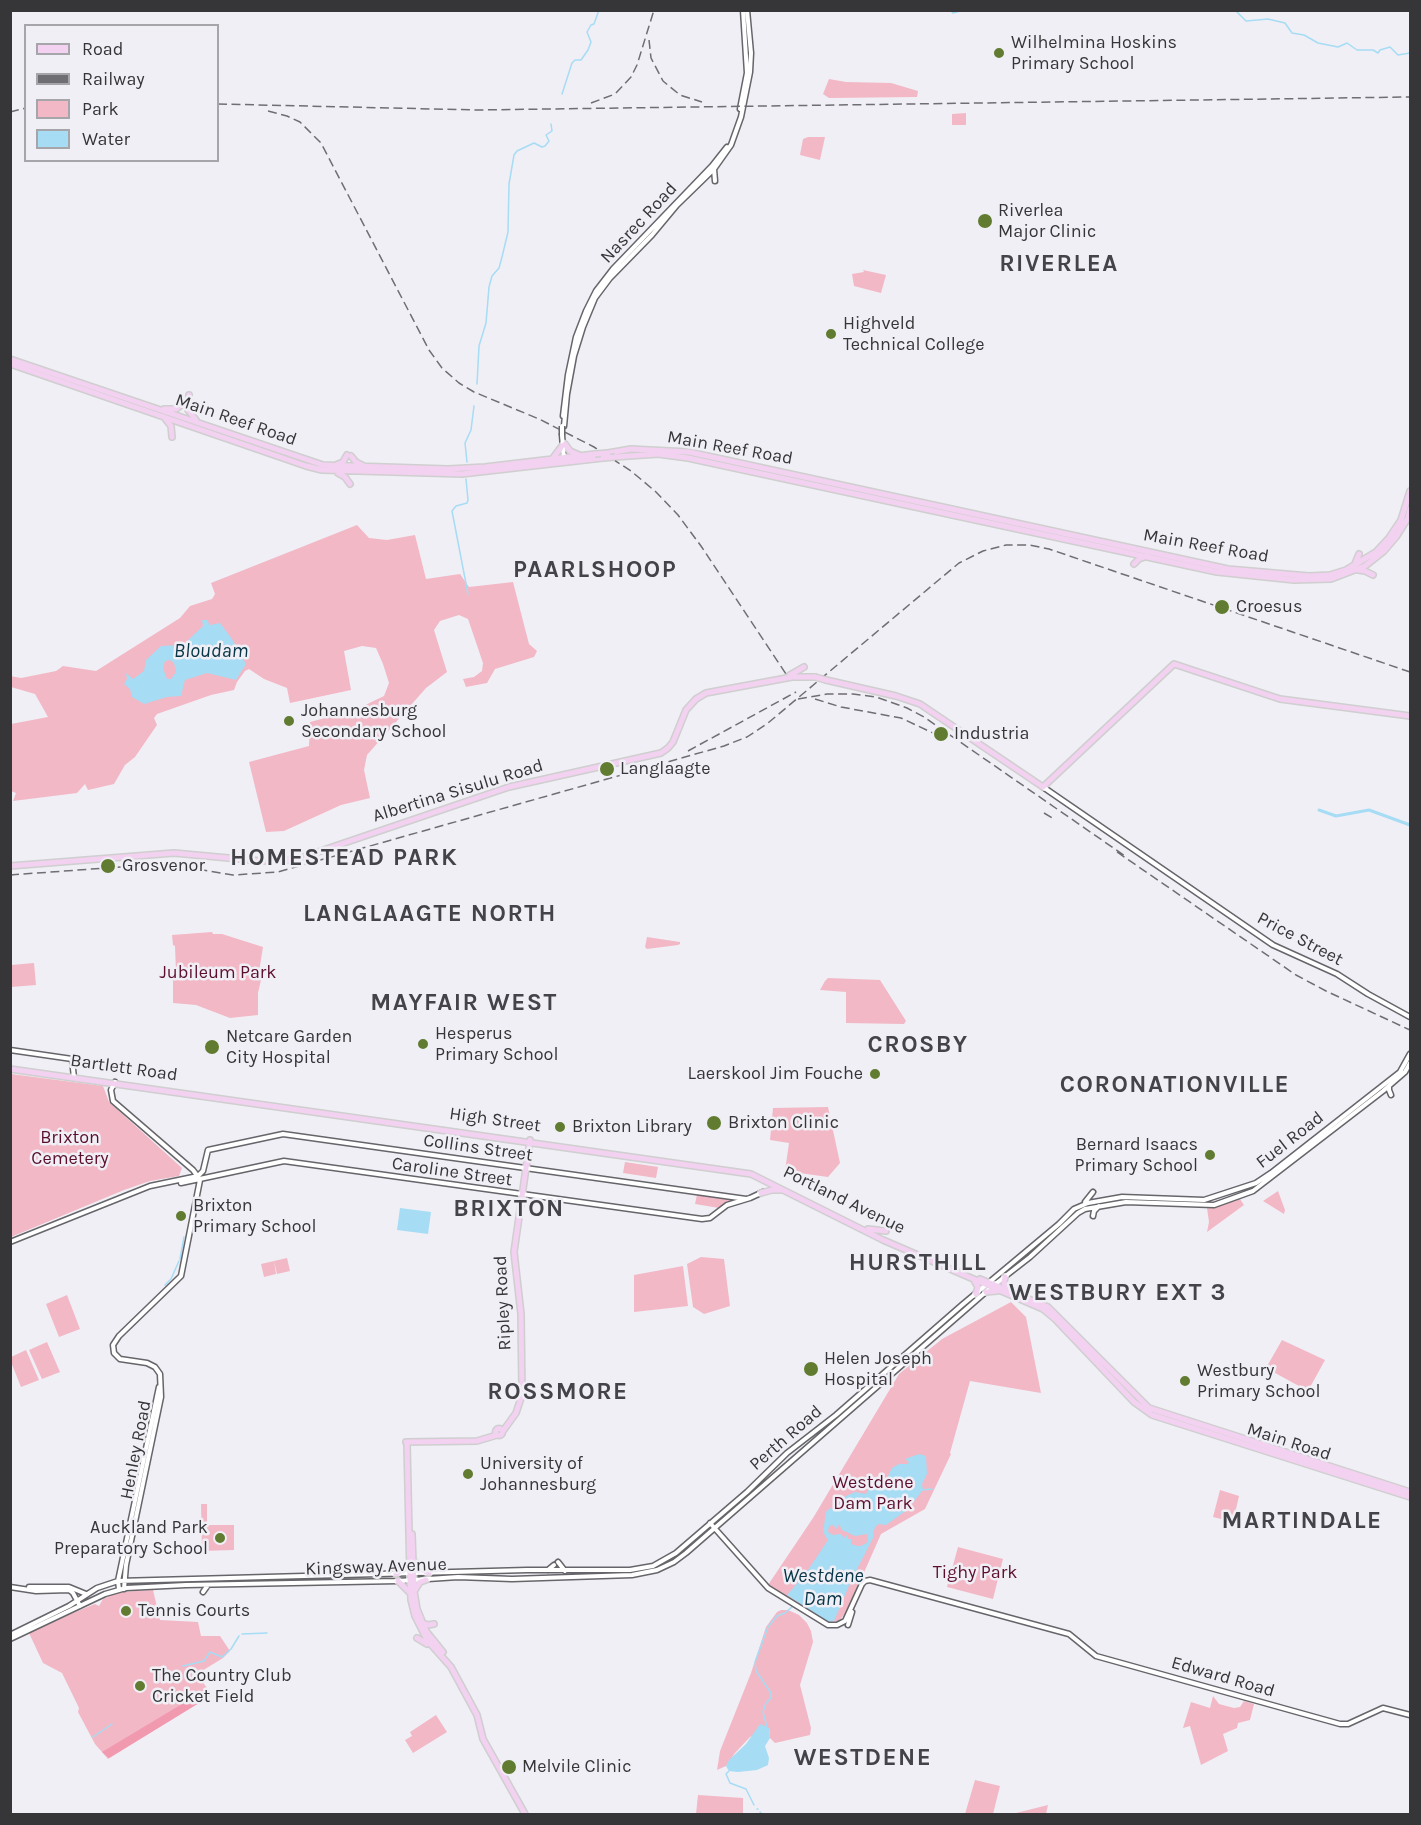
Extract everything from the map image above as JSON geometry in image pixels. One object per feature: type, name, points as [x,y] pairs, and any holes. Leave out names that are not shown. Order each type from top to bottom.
[{"type":"main road","name":"Nasrec Road","points":[[563,426],[577,347],[595,298],[615,272],[714,169],[734,139],[748,85],[751,53],[745,10]]},
{"type":"main road","name":"Nasrec Road","points":[[566,460],[563,435],[565,394],[572,356],[583,317],[593,297],[613,269],[712,166],[725,151],[732,138],[747,72],[745,10]]},
{"type":"main road","points":[[714,169],[715,181]]},
{"type":"main road","name":"Main Reef Road","points":[[10,359],[309,462],[328,466],[458,469],[566,460],[595,454],[615,457],[669,455],[743,466]]},
{"type":"main road","name":"Main Reef Road","points":[[10,364],[306,466],[335,471],[462,474],[631,450],[689,452],[755,469],[1222,570]]},
{"type":"main road","points":[[189,395],[188,410],[191,417],[200,423]]},
{"type":"main road","points":[[151,406],[170,410],[184,403]]},
{"type":"main road","points":[[160,415],[171,426],[172,437]]},
{"type":"main road","points":[[548,460],[558,454],[564,445],[570,452],[582,456]]},
{"type":"main road","points":[[328,466],[340,464],[349,456],[359,464],[370,467]]},
{"type":"main road","name":"Main Reef Road","points":[[755,469],[868,491],[962,514]]},
{"type":"main road","points":[[335,471],[351,482],[361,472]]},
{"type":"main road","points":[[867,483],[868,491]]},
{"type":"main road","name":"Main Reef Road","points":[[1069,537],[1126,552],[1222,570],[1316,581],[1341,577],[1382,546],[1397,527],[1410,491]]},
{"type":"main road","name":"Main Reef Road","points":[[1354,569],[1368,564],[1391,544],[1408,518],[1410,509]]},
{"type":"main road","points":[[1126,552],[1133,564],[1148,556]]},
{"type":"main road","points":[[1371,556],[1361,552],[1354,569],[1373,575]]},
{"type":"main road","points":[[1043,787],[1174,664],[1275,698],[1410,716]]},
{"type":"main road","points":[[767,682],[795,673],[805,666],[809,675],[813,677]]},
{"type":"main road","name":"Albertina Sisulu Road","points":[[10,866],[174,853],[261,861],[294,860],[509,787],[661,753],[671,745],[686,710],[699,697],[708,693],[792,677],[813,677],[904,698],[925,707],[1043,787]]},
{"type":"main road","name":"Price Street","points":[[1043,787],[1273,945],[1337,974],[1410,1017]]},
{"type":"main road","points":[[10,1050],[72,1059],[74,1077]]},
{"type":"main road","name":"Fuel Road","points":[[1091,1205],[1125,1197],[1204,1200],[1258,1182],[1400,1072],[1410,1054]]},
{"type":"main road","name":"Fuel Road","points":[[1100,1203],[1210,1205],[1242,1197],[1261,1186],[1390,1085],[1405,1072],[1410,1063]]},
{"type":"main road","name":"Bartlett Road","points":[[10,1068],[233,1099]]},
{"type":"main road","points":[[116,1081],[111,1094],[113,1101],[189,1166],[198,1178]]},
{"type":"main road","name":"Bartlett Road","points":[[116,1081],[233,1099]]},
{"type":"main road","points":[[1390,1085],[1388,1089],[1391,1095]]},
{"type":"main road","name":"High Street","points":[[233,1099],[752,1173]]},
{"type":"main road","name":"Collins Street","points":[[198,1178],[203,1171],[207,1150],[283,1134],[747,1199]]},
{"type":"main road","name":"Ripley Road","points":[[411,1562],[407,1443],[477,1441],[488,1438],[508,1424],[519,1408],[522,1395],[521,1314],[514,1252],[529,1141]]},
{"type":"main road","name":"Caroline Street","points":[[10,1242],[146,1187],[284,1161],[702,1220],[710,1218],[727,1205],[747,1199]]},
{"type":"main road","name":"Portland Avenue","points":[[752,1173],[990,1286]]},
{"type":"main road","name":"Henley Road","points":[[121,1589],[160,1374],[147,1362],[118,1358],[113,1352],[113,1345],[119,1336],[180,1279],[198,1195],[198,1178]]},
{"type":"main road","points":[[747,1199],[776,1184]]},
{"type":"main road","name":"Portland Avenue","points":[[776,1184],[791,1194],[883,1240],[990,1286]]},
{"type":"main road","points":[[761,1193],[776,1189],[791,1194]]},
{"type":"main road","points":[[990,1286],[1072,1210],[1082,1205],[1093,1192],[1100,1203],[1093,1215],[1087,1211],[1081,1211]]},
{"type":"main road","points":[[1082,1205],[1091,1205]]},
{"type":"main road","points":[[990,1286],[1005,1277],[1081,1211],[1091,1205]]},
{"type":"main road","points":[[868,1229],[886,1231]]},
{"type":"main road","points":[[1005,1277],[1005,1290]]},
{"type":"main road","points":[[973,1280],[978,1286],[976,1294]]},
{"type":"main road","points":[[990,1286],[1048,1307],[1144,1405],[1158,1414]]},
{"type":"main road","points":[[990,1286],[1005,1290]]},
{"type":"main road","name":"Perth Road","points":[[653,1566],[673,1556],[747,1492],[787,1453],[836,1415],[976,1294],[990,1286]]},
{"type":"main road","name":"Perth Road","points":[[674,1562],[990,1286]]},
{"type":"main road","name":"Main Road","points":[[1158,1414],[1410,1492]]},
{"type":"main road","name":"Main Road","points":[[1158,1414],[1410,1497]]},
{"type":"main road","points":[[710,1523],[768,1588],[828,1625],[840,1624],[847,1618],[852,1608]]},
{"type":"main road","points":[[411,1562],[429,1573]]},
{"type":"main road","points":[[396,1574],[411,1562]]},
{"type":"main road","points":[[411,1562],[412,1607],[436,1650],[449,1664],[478,1714]]},
{"type":"main road","name":"Kingsway Avenue","points":[[10,1635],[69,1606],[103,1585],[121,1581],[396,1574],[426,1580],[458,1577],[512,1579],[632,1575],[657,1570],[674,1562]]},
{"type":"main road","points":[[547,1570],[556,1564],[564,1570]]},
{"type":"main road","name":"Kingsway Avenue","points":[[10,1639],[121,1589],[209,1584],[398,1581],[429,1573],[635,1570],[653,1566]]},
{"type":"main road","points":[[412,1593],[419,1583],[426,1580]]},
{"type":"main road","name":"Edward Road","points":[[852,1608],[862,1584],[870,1580],[1069,1635],[1096,1656],[1344,1724],[1383,1708],[1410,1715]]},
{"type":"main road","points":[[398,1581],[412,1593],[421,1625],[452,1663],[478,1714],[486,1737],[526,1815]]},
{"type":"main road","points":[[203,1592],[209,1584]]},
{"type":"main road","points":[[10,1586],[69,1587],[86,1594]]},
{"type":"main road","points":[[10,1586],[41,1591],[67,1590],[73,1593],[80,1606]]},
{"type":"main road","points":[[848,1625],[852,1608]]},
{"type":"main road","points":[[421,1625],[434,1624]]},
{"type":"main road","points":[[421,1625],[417,1637],[436,1650]]},
{"type":"green space","points":[[829,79],[846,82],[891,83],[918,91],[917,97],[829,98],[823,94]]},
{"type":"green space","points":[[966,113],[966,125],[952,125],[952,114]]},
{"type":"green space","points":[[825,137],[820,160],[800,155],[803,139]]},
{"type":"green space","points":[[863,270],[886,275],[881,293],[854,286],[852,274],[864,272]]},
{"type":"green space","points":[[357,525],[369,538],[387,540],[415,535],[426,579],[460,574],[469,587],[513,582],[529,644],[537,651],[534,657],[495,669],[487,683],[466,687],[463,679],[474,677],[482,671],[483,663],[468,619],[459,615],[440,621],[434,630],[447,672],[426,688],[367,755],[364,770],[370,798],[341,805],[284,831],[266,832],[249,762],[309,746],[310,722],[355,710],[384,696],[389,683],[376,648],[362,646],[344,651],[351,690],[290,703],[287,688],[264,679],[249,669],[237,682],[234,690],[211,695],[157,714],[154,718],[157,725],[135,757],[125,765],[114,784],[88,790],[85,784],[77,793],[13,801],[16,793],[11,791],[11,724],[48,717],[35,694],[11,687],[10,676],[21,678],[56,671],[63,666],[96,671],[180,618],[190,606],[212,599],[215,594],[211,583]]},
{"type":"green space","name":"Jubileum Park","points":[[212,932],[263,947],[258,978],[261,980],[258,993],[258,1015],[230,1018],[196,1005],[173,1003],[173,974],[176,973],[175,946],[172,935]]},
{"type":"green space","points":[[647,937],[680,942],[680,944],[647,949],[645,947]]},
{"type":"green space","points":[[34,963],[36,985],[11,987],[11,965]]},
{"type":"green space","points":[[828,978],[880,980],[906,1021],[904,1024],[846,1023],[846,992],[820,990]]},
{"type":"green space","name":"Brixton Cemetery","points":[[11,1074],[103,1086],[109,1102],[182,1168],[179,1176],[150,1181],[124,1190],[11,1237]]},
{"type":"green space","points":[[828,1107],[840,1163],[828,1177],[785,1171],[789,1143],[770,1140],[773,1108]]},
{"type":"green space","points":[[625,1162],[658,1167],[656,1178],[623,1173]]},
{"type":"green space","points":[[1278,1191],[1285,1210],[1284,1214],[1263,1201]]},
{"type":"green space","points":[[697,1195],[731,1199],[731,1201],[719,1208],[695,1204]]},
{"type":"green space","points":[[1240,1199],[1244,1205],[1207,1232],[1209,1222],[1207,1208]]},
{"type":"green space","points":[[701,1257],[724,1259],[730,1306],[704,1314],[693,1307],[687,1264]]},
{"type":"green space","points":[[287,1258],[290,1271],[277,1274],[274,1261]]},
{"type":"green space","points":[[274,1261],[276,1274],[264,1277],[261,1264]]},
{"type":"green space","points":[[683,1266],[688,1306],[634,1312],[634,1275]]},
{"type":"green space","points":[[67,1295],[80,1329],[59,1337],[46,1304]]},
{"type":"green space","name":"Westdene Dam Park","points":[[1011,1302],[1026,1317],[1041,1393],[970,1381],[951,1454],[925,1509],[881,1534],[847,1611],[839,1621],[828,1622],[771,1588],[768,1585],[813,1518],[899,1374],[942,1339]]},
{"type":"green space","points":[[1282,1340],[1325,1360],[1308,1391],[1266,1368]]},
{"type":"green space","points":[[47,1342],[60,1372],[42,1379],[29,1350]]},
{"type":"green space","points":[[26,1350],[39,1380],[21,1387],[11,1357]]},
{"type":"green space","points":[[1220,1490],[1239,1496],[1233,1522],[1213,1517]]},
{"type":"green space","points":[[201,1504],[207,1504],[207,1525],[234,1525],[234,1550],[202,1551]]},
{"type":"green space","name":"Tighy Park","points":[[958,1547],[1003,1559],[993,1599],[947,1587]]},
{"type":"green space","points":[[153,1590],[160,1620],[198,1622],[201,1636],[220,1636],[230,1651],[197,1674],[212,1695],[108,1759],[95,1744],[78,1712],[79,1708],[62,1673],[43,1663],[29,1633],[95,1604],[99,1606],[103,1599],[119,1592]]},
{"type":"green space","points":[[781,1610],[788,1610],[799,1615],[811,1631],[813,1642],[800,1685],[811,1728],[810,1735],[775,1743],[770,1738],[769,1728],[750,1737],[726,1766],[717,1770],[720,1751],[751,1673],[766,1627]]},
{"type":"green space","points":[[1213,1696],[1219,1704],[1234,1708],[1240,1707],[1244,1701],[1254,1704],[1250,1720],[1238,1723],[1237,1728],[1223,1734],[1228,1751],[1201,1765],[1190,1726],[1183,1728],[1191,1702],[1210,1708]]},
{"type":"green space","points":[[436,1715],[447,1732],[413,1753],[405,1740],[412,1736],[410,1732]]},
{"type":"green space","points":[[975,1780],[1000,1786],[993,1814],[965,1814]]},
{"type":"green space","points":[[698,1795],[743,1798],[743,1814],[696,1814]]},
{"type":"green space","points":[[1048,1805],[1046,1814],[1012,1814]]},
{"type":"shaded area","points":[[207,1689],[212,1695],[109,1758],[102,1752]]},
{"type":"water","name":"Bloudam","points":[[202,620],[207,620],[210,625],[220,623],[232,639],[246,664],[236,680],[207,673],[185,680],[181,696],[167,697],[144,704],[132,697],[130,689],[124,684],[127,679],[126,673],[133,679],[144,671],[146,660],[161,646],[183,645],[203,626]],"holes":[[[170,660],[174,663],[176,672],[171,679],[167,679],[163,668],[165,661]]]},
{"type":"water","points":[[400,1208],[431,1212],[428,1234],[397,1230]]},
{"type":"water","name":"Westdene Dam","points":[[919,1454],[926,1456],[927,1474],[922,1484],[923,1490],[907,1510],[886,1525],[876,1526],[873,1538],[834,1621],[828,1622],[787,1595],[806,1573],[828,1540],[823,1532],[826,1512],[830,1508],[833,1509],[844,1497],[855,1492],[866,1494],[868,1490],[887,1478],[892,1468],[899,1464],[907,1464],[909,1462],[905,1459]],"holes":[[[839,1524],[842,1530],[855,1536],[867,1534],[868,1542],[857,1546],[851,1544],[851,1539],[848,1539],[847,1535],[844,1538],[841,1534],[833,1535],[828,1532],[829,1526],[833,1525],[837,1529]]]},
{"type":"water","points":[[760,1724],[769,1728],[770,1738],[765,1746],[769,1758],[768,1765],[757,1770],[729,1771],[726,1766],[729,1760],[746,1744]]},
{"type":"waterway","points":[[562,94],[572,63],[575,60],[581,60],[588,50],[591,42],[587,32],[594,24],[599,10]]},
{"type":"waterway","points":[[950,10],[953,13],[964,10]]},
{"type":"waterway","points":[[1235,10],[1246,21],[1268,19],[1285,23],[1292,33],[1304,35],[1318,43],[1338,47],[1347,43],[1357,50],[1373,50],[1378,53],[1390,47],[1398,55],[1410,53]]},
{"type":"waterway","points":[[477,384],[479,346],[486,323],[489,287],[492,276],[499,268],[508,232],[509,184],[514,155],[517,151],[534,143],[545,146],[549,141],[546,135],[552,131],[551,124]]},
{"type":"waterway","points":[[467,462],[465,443],[471,430],[474,406]]},
{"type":"waterway","points":[[466,479],[467,503],[456,506],[452,511],[468,594]]},
{"type":"waterway","points":[[1319,810],[1336,816],[1369,810],[1410,825]]},
{"type":"waterway","points":[[180,1259],[184,1237]]},
{"type":"waterway","points":[[165,1285],[171,1279],[179,1261]]},
{"type":"waterway","points":[[921,1490],[932,1489]]},
{"type":"waterway","points":[[767,1727],[763,1712],[766,1703],[771,1698],[771,1693],[756,1671],[755,1662],[768,1627],[777,1616],[793,1606]]},
{"type":"waterway","points":[[242,1634],[267,1633]]},
{"type":"waterway","points":[[183,1666],[204,1661],[210,1652],[222,1657],[231,1649],[239,1636]]},
{"type":"waterway","points":[[93,1737],[112,1724]]},
{"type":"waterway","points":[[729,1771],[726,1774],[730,1783],[746,1789],[754,1805]]},
{"type":"railway","points":[[591,103],[615,94],[631,77],[654,10]]},
{"type":"railway","points":[[649,40],[651,58],[663,81],[680,95],[702,102]]},
{"type":"railway","points":[[219,104],[478,110],[1410,97]]},
{"type":"railway","points":[[10,112],[24,108]]},
{"type":"railway","points":[[268,111],[300,122],[321,143],[429,350],[442,368],[474,392],[539,419],[594,447],[631,471],[656,492],[678,515],[701,546],[786,674]]},
{"type":"railway","points":[[10,875],[147,865],[179,866],[233,875],[278,872],[724,746],[747,737],[768,723],[959,563],[983,551],[1006,545],[1029,545],[1049,549],[1410,672]]},
{"type":"railway","points":[[688,751],[796,692]]},
{"type":"railway","points":[[798,699],[827,694],[853,694],[876,697],[907,708],[924,717],[1125,856]]},
{"type":"railway","points":[[815,699],[841,707],[901,718],[935,734]]},
{"type":"railway","points":[[1044,813],[1054,819]]},
{"type":"railway","points":[[1117,852],[1296,975],[1410,1030]]},
{"type":"place","name":"Wilhelmina Hoskins Primary School","points":[[999,53]]},
{"type":"place","name":"Riverlea Major Clinic","points":[[985,221]]},
{"type":"place","name":"Highveld Technical College","points":[[831,334]]},
{"type":"place","name":"Croesus","points":[[1222,607]]},
{"type":"place","name":"Johannesburg Secondary School","points":[[289,721]]},
{"type":"place","name":"Industria","points":[[941,734]]},
{"type":"place","name":"Langlaagte","points":[[607,769]]},
{"type":"place","name":"Grosvenor","points":[[108,866]]},
{"type":"place","name":"Hesperus Primary School","points":[[423,1044]]},
{"type":"place","name":"Netcare Garden City Hospital","points":[[212,1047]]},
{"type":"place","name":"Laerskool Jim Fouche","points":[[875,1074]]},
{"type":"place","name":"Brixton Clinic","points":[[714,1123]]},
{"type":"place","name":"Brixton Library","points":[[560,1127]]},
{"type":"place","name":"Bernard Isaacs Primary School","points":[[1210,1155]]},
{"type":"place","name":"Brixton Primary School","points":[[181,1216]]},
{"type":"place","name":"Helen Joseph Hospital","points":[[811,1369]]},
{"type":"place","name":"Westbury Primary School","points":[[1185,1381]]},
{"type":"place","name":"University of Johannesburg","points":[[468,1474]]},
{"type":"place","name":"Auckland Park Preparatory School","points":[[220,1538]]},
{"type":"place","name":"Tennis Courts","points":[[126,1611]]},
{"type":"place","name":"The Country Club Cricket Field","points":[[140,1686]]},
{"type":"place","name":"Melvile Clinic","points":[[509,1767]]},
{"type":"district","name":"RIVERLEA","points":[[1059,264]]},
{"type":"district","name":"PAARLSHOOP","points":[[595,570]]},
{"type":"district","name":"HOMESTEAD PARK","points":[[344,858]]},
{"type":"district","name":"LANGLAAGTE NORTH","points":[[430,914]]},
{"type":"district","name":"MAYFAIR WEST","points":[[464,1003]]},
{"type":"district","name":"CROSBY","points":[[918,1045]]},
{"type":"district","name":"CORONATIONVILLE","points":[[1175,1085]]},
{"type":"district","name":"BRIXTON","points":[[509,1209]]},
{"type":"district","name":"HURSTHILL","points":[[918,1263]]},
{"type":"district","name":"WESTBURY EXT 3","points":[[1118,1293]]},
{"type":"district","name":"ROSSMORE","points":[[558,1392]]},
{"type":"district","name":"MARTINDALE","points":[[1302,1521]]},
{"type":"district","name":"WESTDENE","points":[[863,1758]]}]
